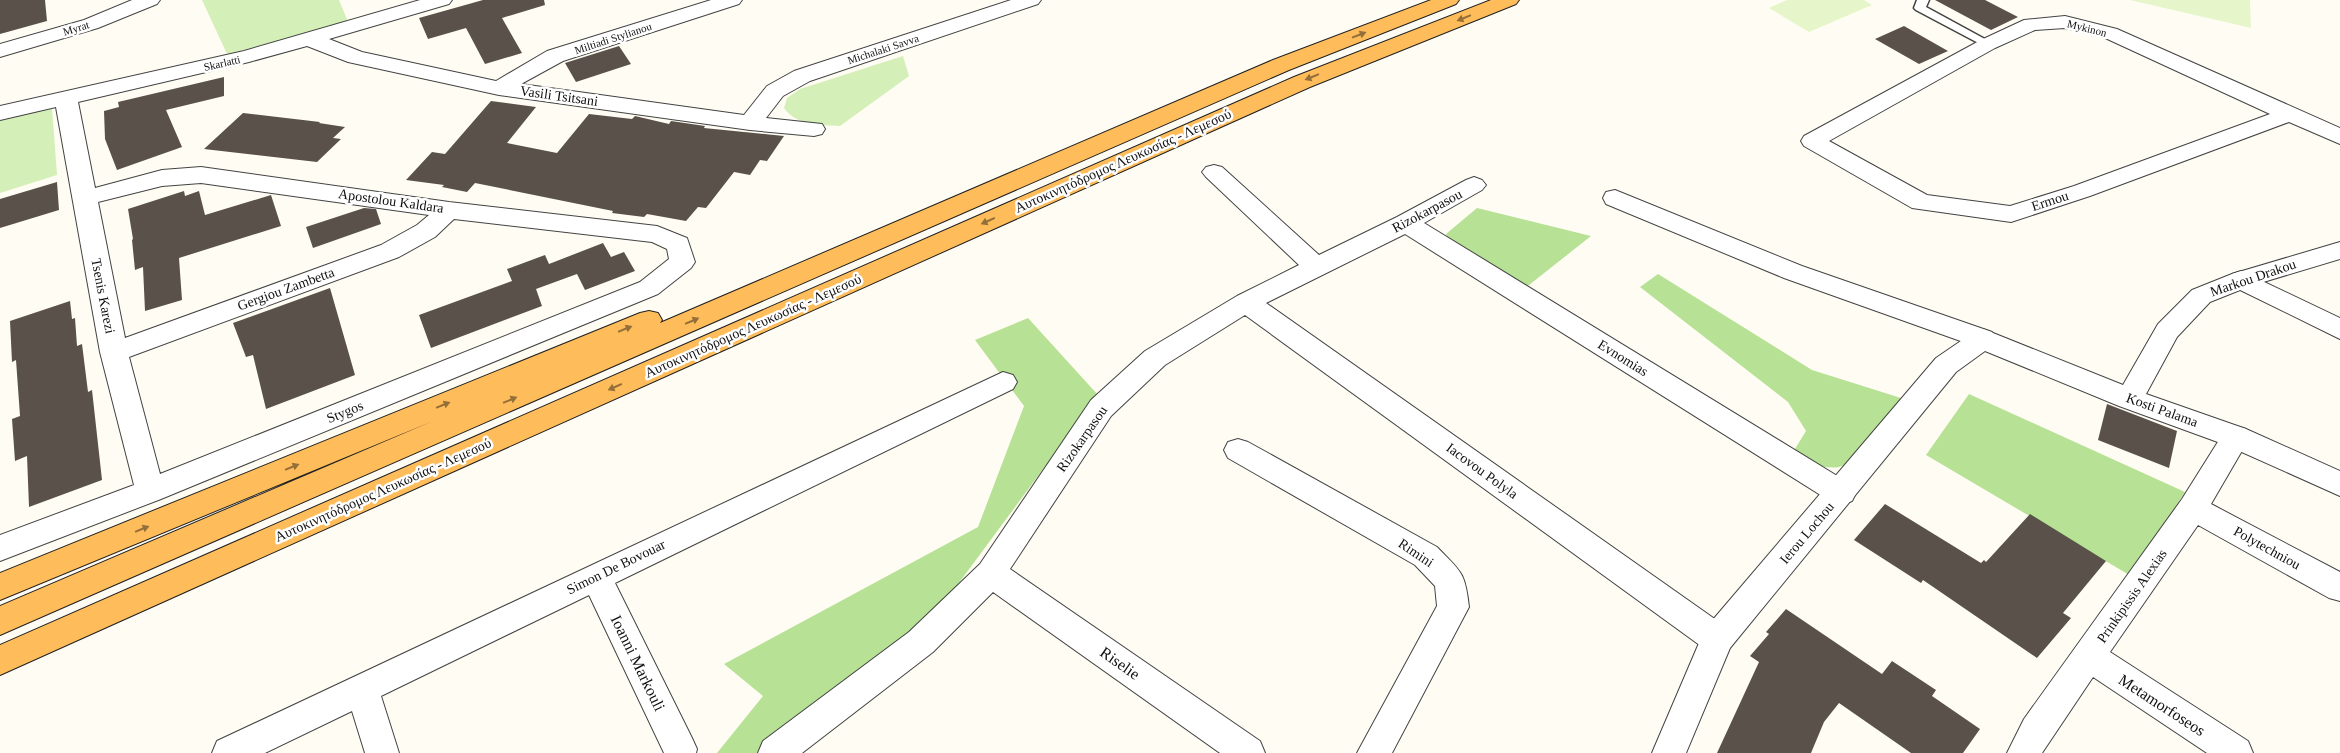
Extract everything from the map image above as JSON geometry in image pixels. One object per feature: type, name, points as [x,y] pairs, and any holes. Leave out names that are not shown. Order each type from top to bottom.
[{"type":"highway","name":"Αυτοκινητόδρομος Λευκωσίας - Λεμεσού","points":[[0,621],[1281,65],[1449,0]]},
{"type":"highway","name":"Αυτοκινητόδρομος Λευκωσίας - Λεμεσού","points":[[0,662],[1302,82],[1509,0]]},
{"type":"highway","points":[[0,587],[1100,134],[1281,65]]},
{"type":"highway","points":[[0,602],[386,454]]},
{"type":"street","name":"Myrat","points":[[0,51],[91,24],[150,0]]},
{"type":"street","name":"Skarlatti","points":[[0,113],[249,56],[442,0]]},
{"type":"street","name":"Miltiadi Stylianou","points":[[499,88],[554,56],[732,0]]},
{"type":"street","name":"Michalaki Savva","points":[[750,123],[774,91],[802,76],[1031,0]]},
{"type":"street","name":"Mykinon","points":[[1812,142],[1988,44],[2031,24],[2065,22],[2110,34],[2340,137]]},
{"type":"street","name":"Vasili Tsitsani","points":[[309,39],[356,57],[499,88],[750,123],[814,129]]},
{"type":"street","name":"Tsenis Karezi","points":[[66,99],[114,352],[150,491]]},
{"type":"street","name":"Ermou","points":[[1812,142],[1921,202],[2010,214],[2082,191],[2291,114]]},
{"type":"street","points":[[1214,172],[1317,268]]},
{"type":"street","name":"Apostolou Kaldara","points":[[85,198],[162,178],[201,175],[449,210],[656,234],[678,244],[682,262]]},
{"type":"street","name":"Rizokarpasou","points":[[784,751],[921,642],[991,573],[1101,408],[1154,358],[1246,302],[1406,223],[1474,185]]},
{"type":"street","name":"Kosti Palama","points":[[1615,198],[1793,272],[1983,339],[2129,399],[2236,437],[2340,484]]},
{"type":"street","name":"Gergiou Zambetta","points":[[114,352],[390,251],[426,231],[449,210]]},
{"type":"street","name":"Evnomias","points":[[1406,223],[1841,493]]},
{"type":"street","name":"Markou Drakou","points":[[2129,399],[2167,330],[2201,296],[2241,280],[2340,250]]},
{"type":"street","name":"Stygos","points":[[0,548],[150,491],[649,288],[682,262]]},
{"type":"street","points":[[2241,280],[2340,329]]},
{"type":"street","name":"Iacovou Polyla","points":[[1246,302],[1717,639]]},
{"type":"street","name":"Ierou Lochou","points":[[1670,753],[1717,639],[1841,493],[1946,365],[1983,339]]},
{"type":"street","name":"Simon De Bovouar","points":[[229,753],[1003,382]]},
{"type":"street","name":"Prinkipissis Alexias","points":[[2024,753],[2036,730],[2194,508],[2236,437]]},
{"type":"street","name":"Rimini","points":[[1238,450],[1426,556],[1450,581],[1453,607],[1374,753]]},
{"type":"street","name":"Polytechniou","points":[[2194,508],[2340,588]]},
{"type":"street","name":"Riselie","points":[[991,573],[1248,753]]},
{"type":"street","name":"Ioanni Markouli","points":[[596,576],[680,749]]},
{"type":"street","name":"Metamorfoseos","points":[[2089,656],[2236,753]]},
{"type":"street","points":[[362,688],[382,753]]},
{"type":"lane","points":[[1923,0],[1920,8],[1988,44]]},
{"type":"green space","points":[[202,0],[339,0],[349,24],[227,54]]},
{"type":"green space","points":[[1787,0],[1864,0],[1872,5],[1809,32],[1769,8]]},
{"type":"green space","points":[[2130,0],[2250,0],[2251,28]]},
{"type":"green space","points":[[903,56],[909,76],[840,126],[817,125],[802,121],[789,114],[784,108],[787,98],[800,89]]},
{"type":"green space","points":[[52,108],[57,175],[0,193],[0,120]]},
{"type":"green space","points":[[1477,208],[1591,236],[1524,289],[1450,243],[1446,234]]},
{"type":"green space","points":[[1658,274],[1812,370],[1901,398],[1865,448],[1848,463],[1834,468],[1814,465],[1790,457],[1806,431],[1788,402],[1640,287]]},
{"type":"green space","points":[[1028,318],[1098,395],[927,626],[759,753],[717,753],[763,696],[724,664],[978,527],[1024,406],[975,340]]},
{"type":"green space","points":[[1969,394],[2185,492],[2131,576],[1926,455]]},
{"type":"building","points":[[0,0],[45,0],[47,21],[0,34]]},
{"type":"building","points":[[483,0],[544,0],[545,5],[502,18],[522,53],[485,64],[466,28],[428,39],[419,18]]},
{"type":"building","points":[[1935,0],[1985,0],[2018,17],[1991,30]]},
{"type":"building","points":[[1904,26],[1948,51],[1919,64],[1875,39]]},
{"type":"building","points":[[619,46],[631,64],[576,82],[565,63]]},
{"type":"building","points":[[224,77],[224,96],[166,110],[182,147],[117,170],[105,139],[104,111],[119,107],[118,102]]},
{"type":"building","points":[[491,101],[536,107],[507,143],[557,153],[589,114],[632,119],[635,116],[669,124],[671,121],[705,126],[704,128],[784,136],[767,161],[760,160],[750,175],[734,172],[706,208],[698,207],[686,221],[647,214],[644,217],[612,213],[613,211],[475,183],[467,192],[442,187],[444,185],[406,180],[432,152],[445,154]]},
{"type":"building","points":[[243,113],[320,122],[345,127],[333,138],[341,139],[317,162],[204,149]]},
{"type":"building","points":[[57,182],[59,210],[0,228],[0,199]]},
{"type":"building","points":[[184,191],[185,196],[199,191],[205,215],[271,195],[281,226],[179,258],[182,300],[145,311],[143,267],[135,270],[133,239],[128,209]]},
{"type":"building","points":[[364,208],[376,209],[381,224],[313,248],[306,227]]},
{"type":"building","points":[[603,243],[611,257],[624,252],[635,271],[585,290],[577,274],[536,289],[542,306],[431,348],[419,315],[512,281],[507,269],[545,255],[549,264]]},
{"type":"building","points":[[330,288],[355,375],[266,409],[253,355],[246,357],[233,323]]},
{"type":"building","points":[[70,301],[72,319],[75,318],[77,346],[82,344],[88,392],[92,390],[102,480],[29,507],[27,456],[15,461],[12,419],[20,416],[16,360],[12,362],[10,321]]},
{"type":"building","points":[[2107,404],[2177,431],[2169,468],[2098,440]]},
{"type":"building","points":[[1885,504],[1981,563],[1984,560],[1986,562],[2030,514],[2106,561],[2063,613],[2071,618],[2037,658],[1923,580],[1921,583],[1854,540]]},
{"type":"building","points":[[1786,609],[1882,674],[1892,661],[1936,690],[1932,696],[1980,729],[1963,753],[1911,753],[1839,703],[1824,722],[1811,753],[1717,753],[1759,662],[1750,656],[1769,634],[1766,632]]}]
